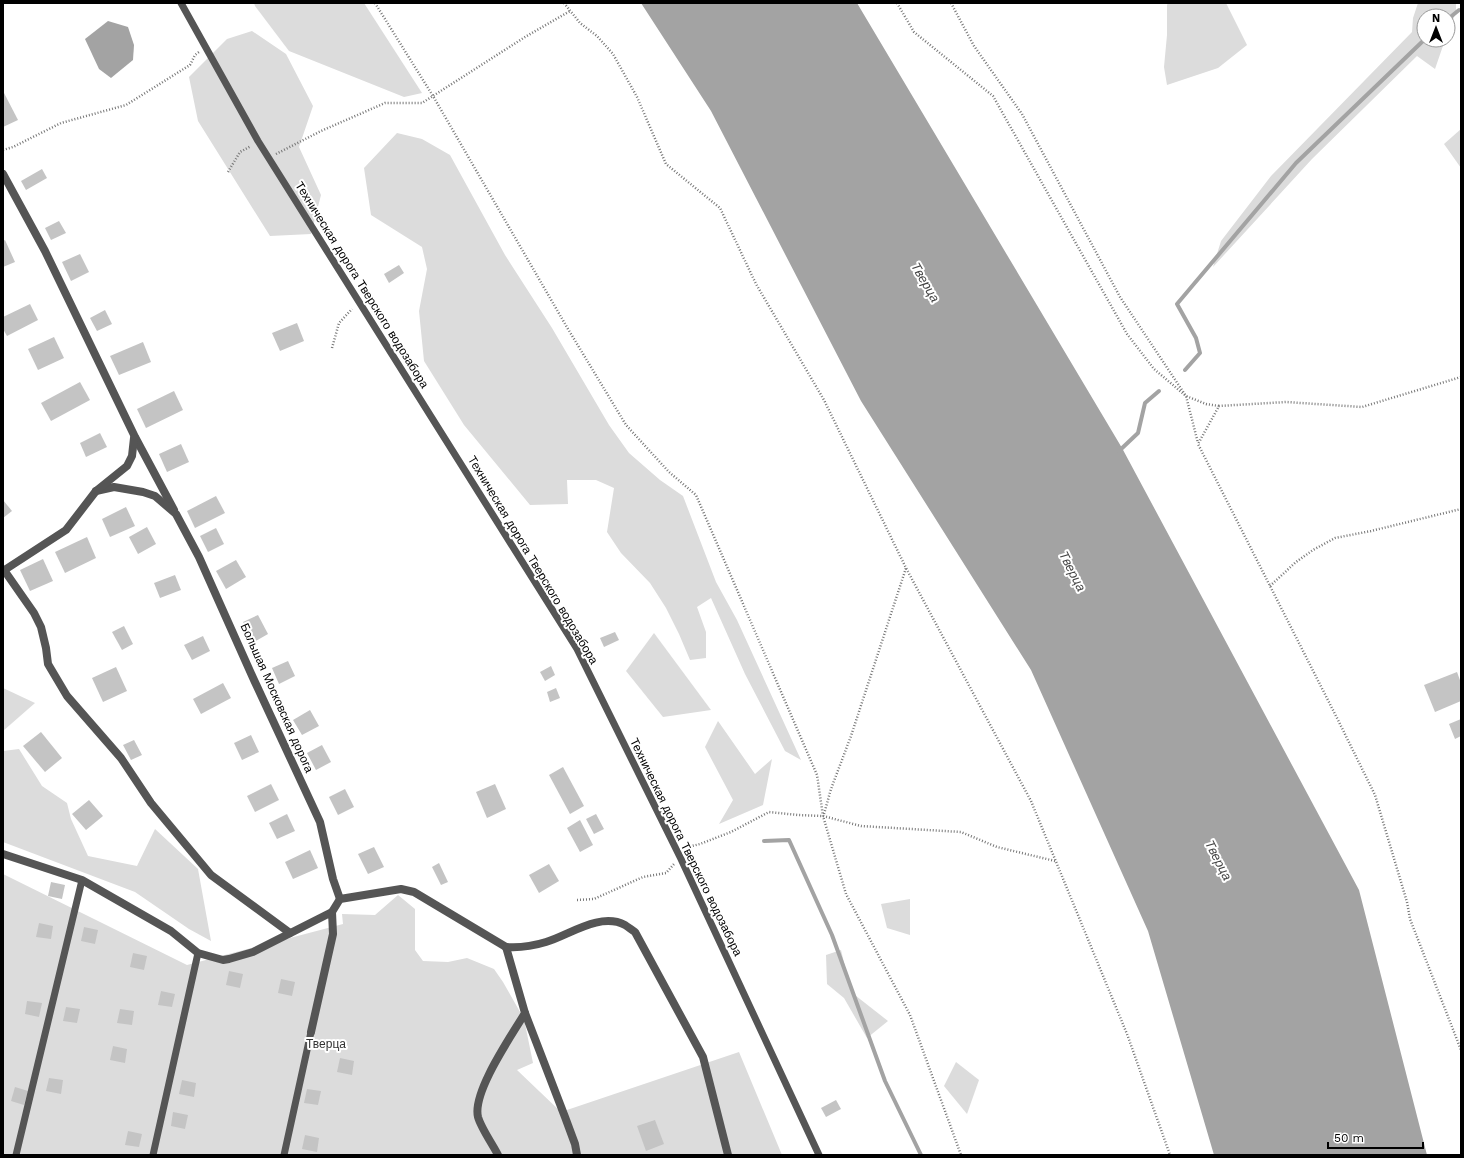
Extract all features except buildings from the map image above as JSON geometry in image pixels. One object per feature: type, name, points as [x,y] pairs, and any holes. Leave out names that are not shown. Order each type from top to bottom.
[{"type":"street","name":"Большая Московская дорога","points":[[3,174],[45,251],[134,437],[199,557],[226,614],[254,680],[320,822],[333,879],[340,899]]},
{"type":"street","points":[[134,437],[132,456],[126,466],[96,491],[66,530],[3,571],[34,613],[41,627],[48,664],[67,696],[121,758],[151,803],[211,875],[290,933]]},
{"type":"street","name":"Большая Московская дорога","points":[[96,491],[114,487],[143,492],[155,496],[176,514]]},
{"type":"street","points":[[3,854],[82,880],[171,932],[198,953],[223,960],[254,952],[332,912],[340,899],[401,889],[414,892],[506,947],[516,948],[545,943],[595,923],[614,922],[624,924],[635,932],[702,1057],[728,1155]]},
{"type":"street","points":[[312,1032],[333,934],[332,912]]},
{"type":"street","points":[[506,947],[525,1013],[575,1144],[577,1155]]},
{"type":"street","points":[[498,1155],[478,1119],[478,1102],[484,1084],[525,1013]]},
{"type":"lane","name":"Техническая дорога Тверского водозабора","points":[[181,3],[258,141],[577,649],[681,859],[819,1155]]},
{"type":"lane","points":[[16,1155],[82,880]]},
{"type":"lane","points":[[153,1155],[198,953]]},
{"type":"lane","points":[[284,1155],[312,1032]]},
{"type":"path","points":[[375,3],[433,96],[560,316],[626,425],[668,472],[696,495],[817,775],[823,816],[846,894],[910,1015],[961,1155]]},
{"type":"path","points":[[564,3],[580,23],[597,36],[613,54],[637,97],[666,164],[720,208],[756,284],[824,400],[906,568],[1031,801],[1127,1034],[1170,1155]]},
{"type":"path","points":[[898,3],[914,32],[993,96],[1127,334],[1154,369],[1186,396],[1206,404],[1219,406],[1286,402],[1362,407],[1461,377]]},
{"type":"path","points":[[951,3],[974,46],[1022,114],[1120,298],[1186,396],[1198,444],[1375,795],[1407,902],[1410,918],[1461,1050]]},
{"type":"path","points":[[269,157],[321,131],[385,102],[422,103],[525,37],[570,11]]},
{"type":"path","points":[[3,150],[13,147],[61,123],[126,105],[190,65],[195,55],[206,48]]},
{"type":"path","points":[[228,172],[240,152],[258,141]]},
{"type":"path","points":[[332,348],[339,323],[360,302]]},
{"type":"path","points":[[1198,444],[1219,406]]},
{"type":"path","points":[[1270,586],[1296,562],[1313,550],[1335,538],[1371,531],[1461,509]]},
{"type":"path","points":[[823,816],[906,568]]},
{"type":"path","points":[[676,850],[700,844],[731,832],[769,812],[823,816],[861,826],[962,832],[997,847],[1055,861]]},
{"type":"path","points":[[577,900],[594,899],[643,877],[666,873],[669,868],[681,859]]},
{"type":"green space","points":[[254,3],[364,3],[422,93],[404,97],[289,51]]},
{"type":"green space","points":[[1168,3],[1226,3],[1247,45],[1218,68],[1167,85],[1164,67]]},
{"type":"green space","points":[[1418,3],[1456,3],[1456,8],[1416,8]]},
{"type":"green space","points":[[1416,9],[1416,48],[1442,48],[1435,69],[1417,56],[1312,159],[1213,267],[1221,241],[1271,176],[1412,32],[1413,18]]},
{"type":"green space","points":[[252,31],[286,54],[313,106],[299,147],[321,195],[311,234],[270,236],[198,121],[189,77],[227,39]]},
{"type":"green space","points":[[1461,129],[1461,168],[1444,144]]},
{"type":"green space","points":[[397,133],[422,139],[450,155],[505,255],[552,328],[609,425],[629,453],[660,480],[683,496],[716,582],[737,620],[801,760],[785,751],[745,674],[711,598],[697,607],[706,632],[706,658],[690,660],[666,608],[650,583],[621,553],[607,532],[614,488],[596,480],[567,480],[568,504],[530,505],[464,425],[424,361],[419,311],[427,269],[422,247],[371,215],[364,168]]},
{"type":"green space","points":[[654,633],[711,710],[663,717],[626,671]]},
{"type":"green space","points":[[3,688],[35,703],[3,731]]},
{"type":"green space","points":[[718,721],[755,774],[772,759],[763,805],[719,824],[733,800],[705,747]]},
{"type":"green space","points":[[19,749],[42,786],[67,803],[71,819],[88,856],[137,866],[155,829],[198,869],[211,941],[189,929],[135,892],[3,842],[3,751]]},
{"type":"green space","name":"Тверца","points":[[3,874],[187,965],[343,924],[342,914],[375,915],[398,895],[415,909],[415,950],[423,961],[448,962],[467,958],[494,969],[524,1019],[533,1063],[517,1070],[561,1112],[739,1052],[782,1155],[3,1155]]},
{"type":"green space","points":[[910,899],[910,935],[887,928],[881,904]]},
{"type":"green space","points":[[841,950],[851,992],[888,1021],[867,1038],[844,998],[827,984],[826,955]]},
{"type":"green space","points":[[956,1062],[979,1080],[967,1114],[944,1086]]},
{"type":"water","points":[[641,3],[857,3],[1122,448],[1359,890],[1427,1155],[1214,1155],[1148,931],[1031,670],[861,401],[711,111]]},
{"type":"water","points":[[108,21],[128,27],[134,45],[133,60],[111,78],[99,69],[85,39]]},
{"type":"waterway","points":[[1185,370],[1200,353],[1196,338],[1177,304],[1296,163],[1416,48]]},
{"type":"waterway","points":[[1119,451],[1138,433],[1145,403],[1159,391]]},
{"type":"waterway","points":[[764,841],[789,840],[832,935],[885,1081],[921,1155]]}]
